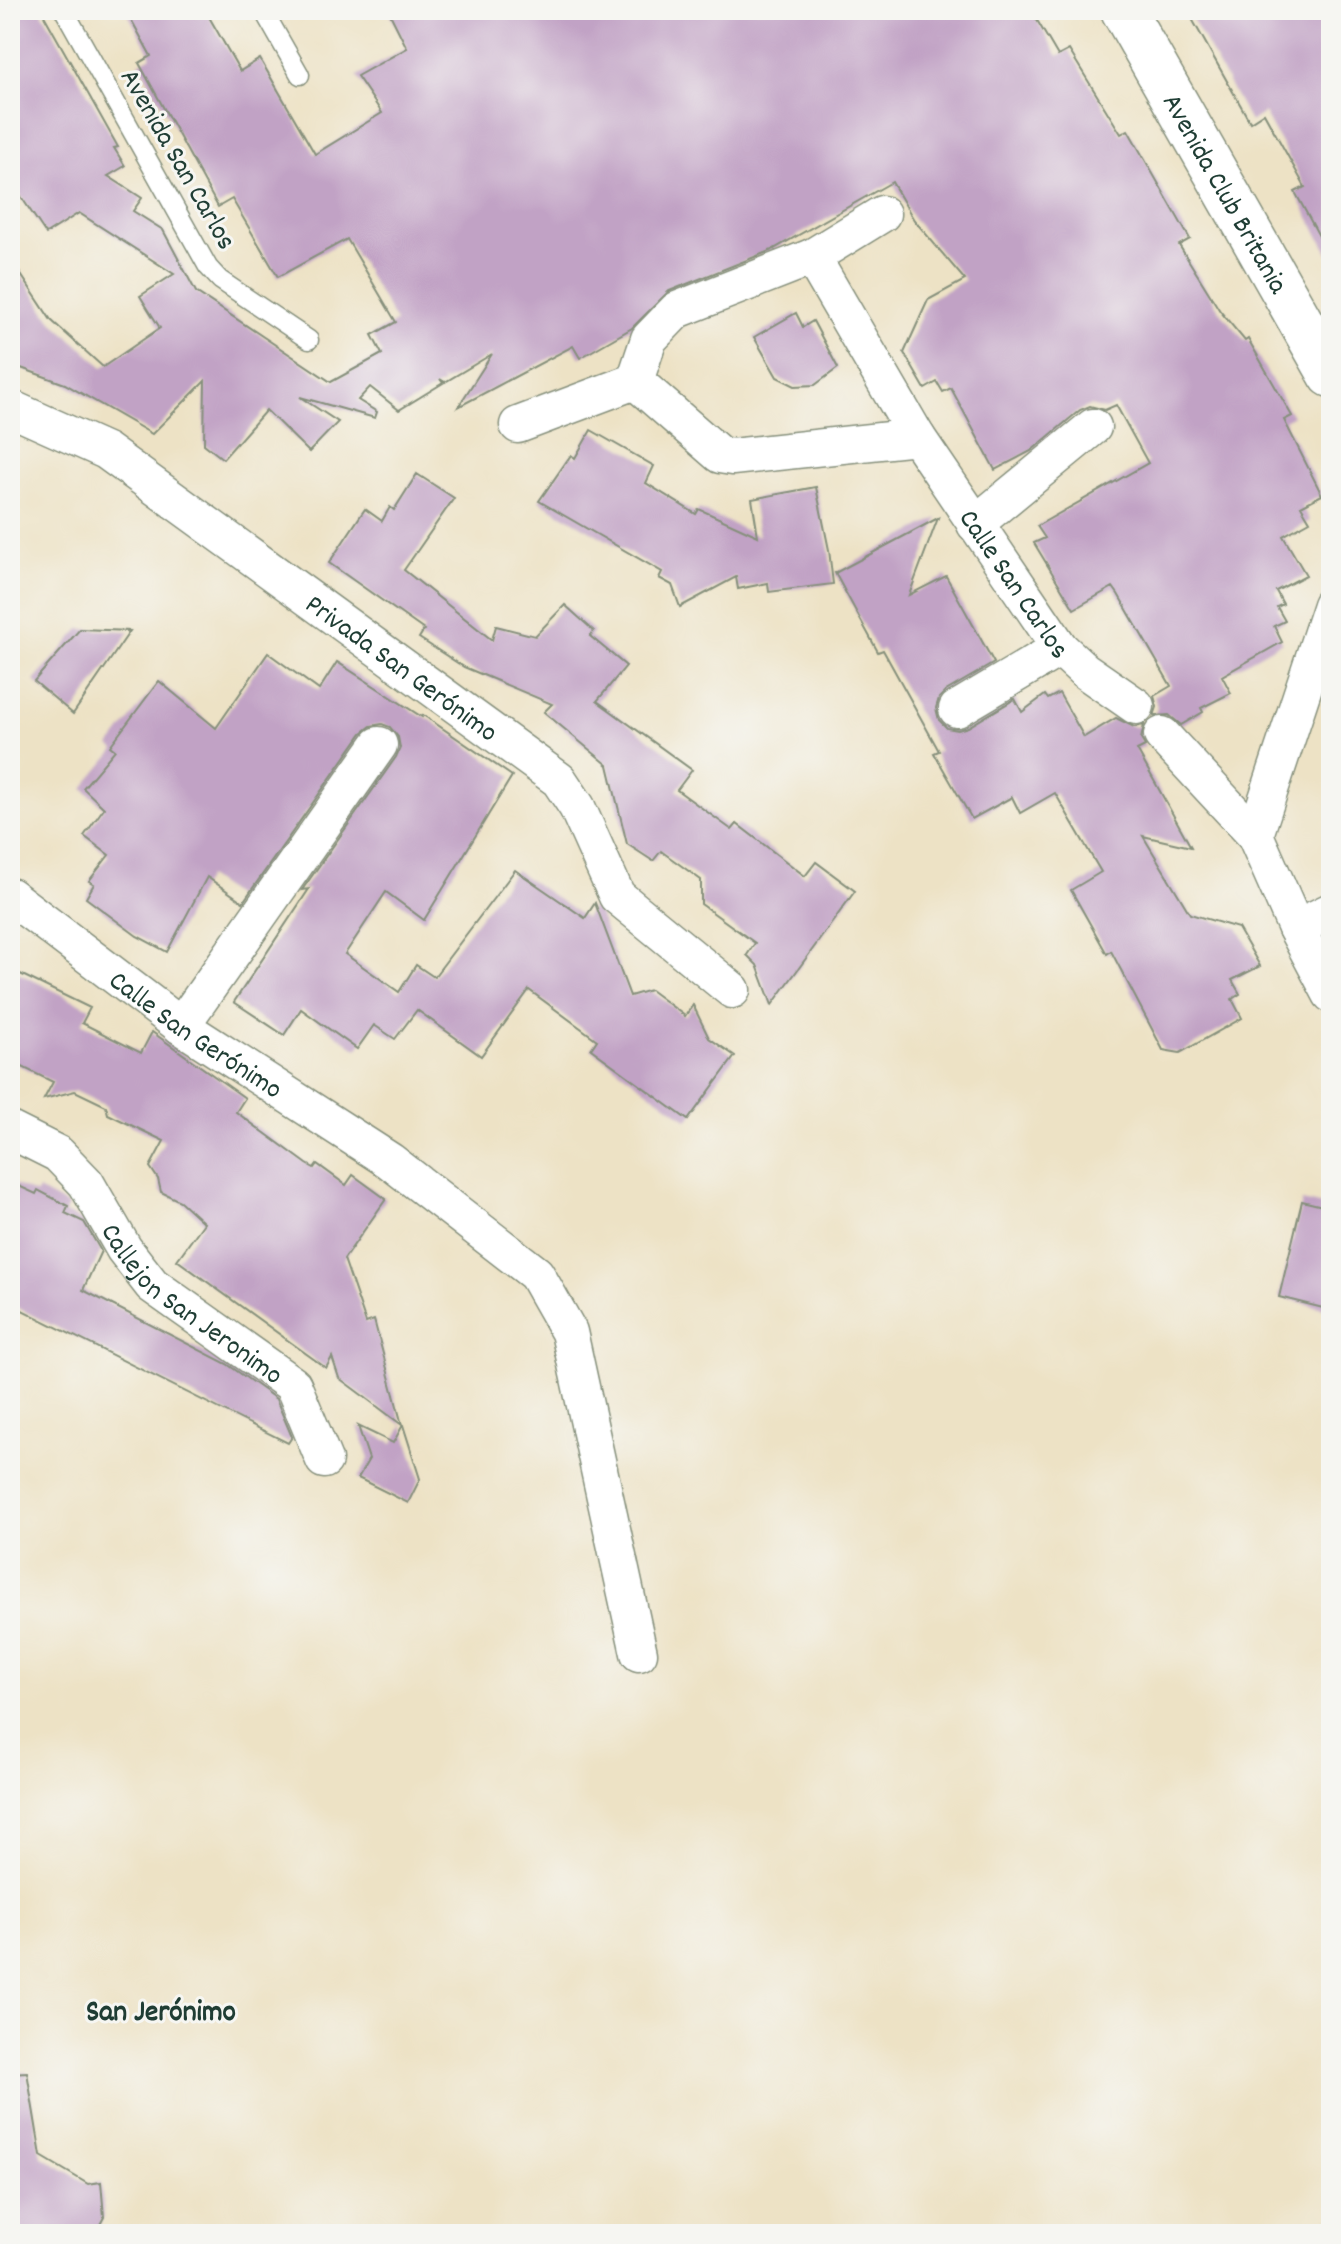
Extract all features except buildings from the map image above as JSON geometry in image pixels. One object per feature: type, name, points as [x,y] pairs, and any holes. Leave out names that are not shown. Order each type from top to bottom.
[{"type":"main road","name":"Avenida Club Britania","points":[[1123,10],[1331,375]]},
{"type":"street","points":[[635,381],[649,339],[677,310],[812,257],[882,214]]},
{"type":"street","name":"Calle San Carlos","points":[[812,257],[917,437],[1060,648],[1084,670],[1136,706]]},
{"type":"street","points":[[518,425],[635,381]]},
{"type":"street","points":[[635,381],[720,455],[732,457],[917,437]]},
{"type":"street","name":"Privada San Gerónimo","points":[[10,408],[106,451],[559,780],[577,807],[617,896],[732,990]]},
{"type":"street","points":[[975,524],[1093,427]]},
{"type":"street","points":[[1255,835],[1331,605]]},
{"type":"street","points":[[957,709],[1060,648]]},
{"type":"street","points":[[1162,735],[1255,835],[1296,928],[1331,994]]},
{"type":"street","points":[[181,1026],[379,745]]},
{"type":"street","name":"Calle San Gerónimo","points":[[10,896],[181,1026],[390,1161],[536,1274],[569,1332],[639,1653]]},
{"type":"street","points":[[1296,928],[1331,911]]},
{"type":"street","name":"Callejon San Jeronimo","points":[[10,1130],[58,1154],[86,1183],[124,1249],[152,1285],[293,1385],[324,1460]]},
{"type":"lane","name":"Avenida San Carlos","points":[[64,10],[208,267],[220,280],[309,340]]},
{"type":"lane","points":[[263,10],[300,75]]},
{"type":"district","name":"San Jerónimo","points":[[161,2010]]}]
